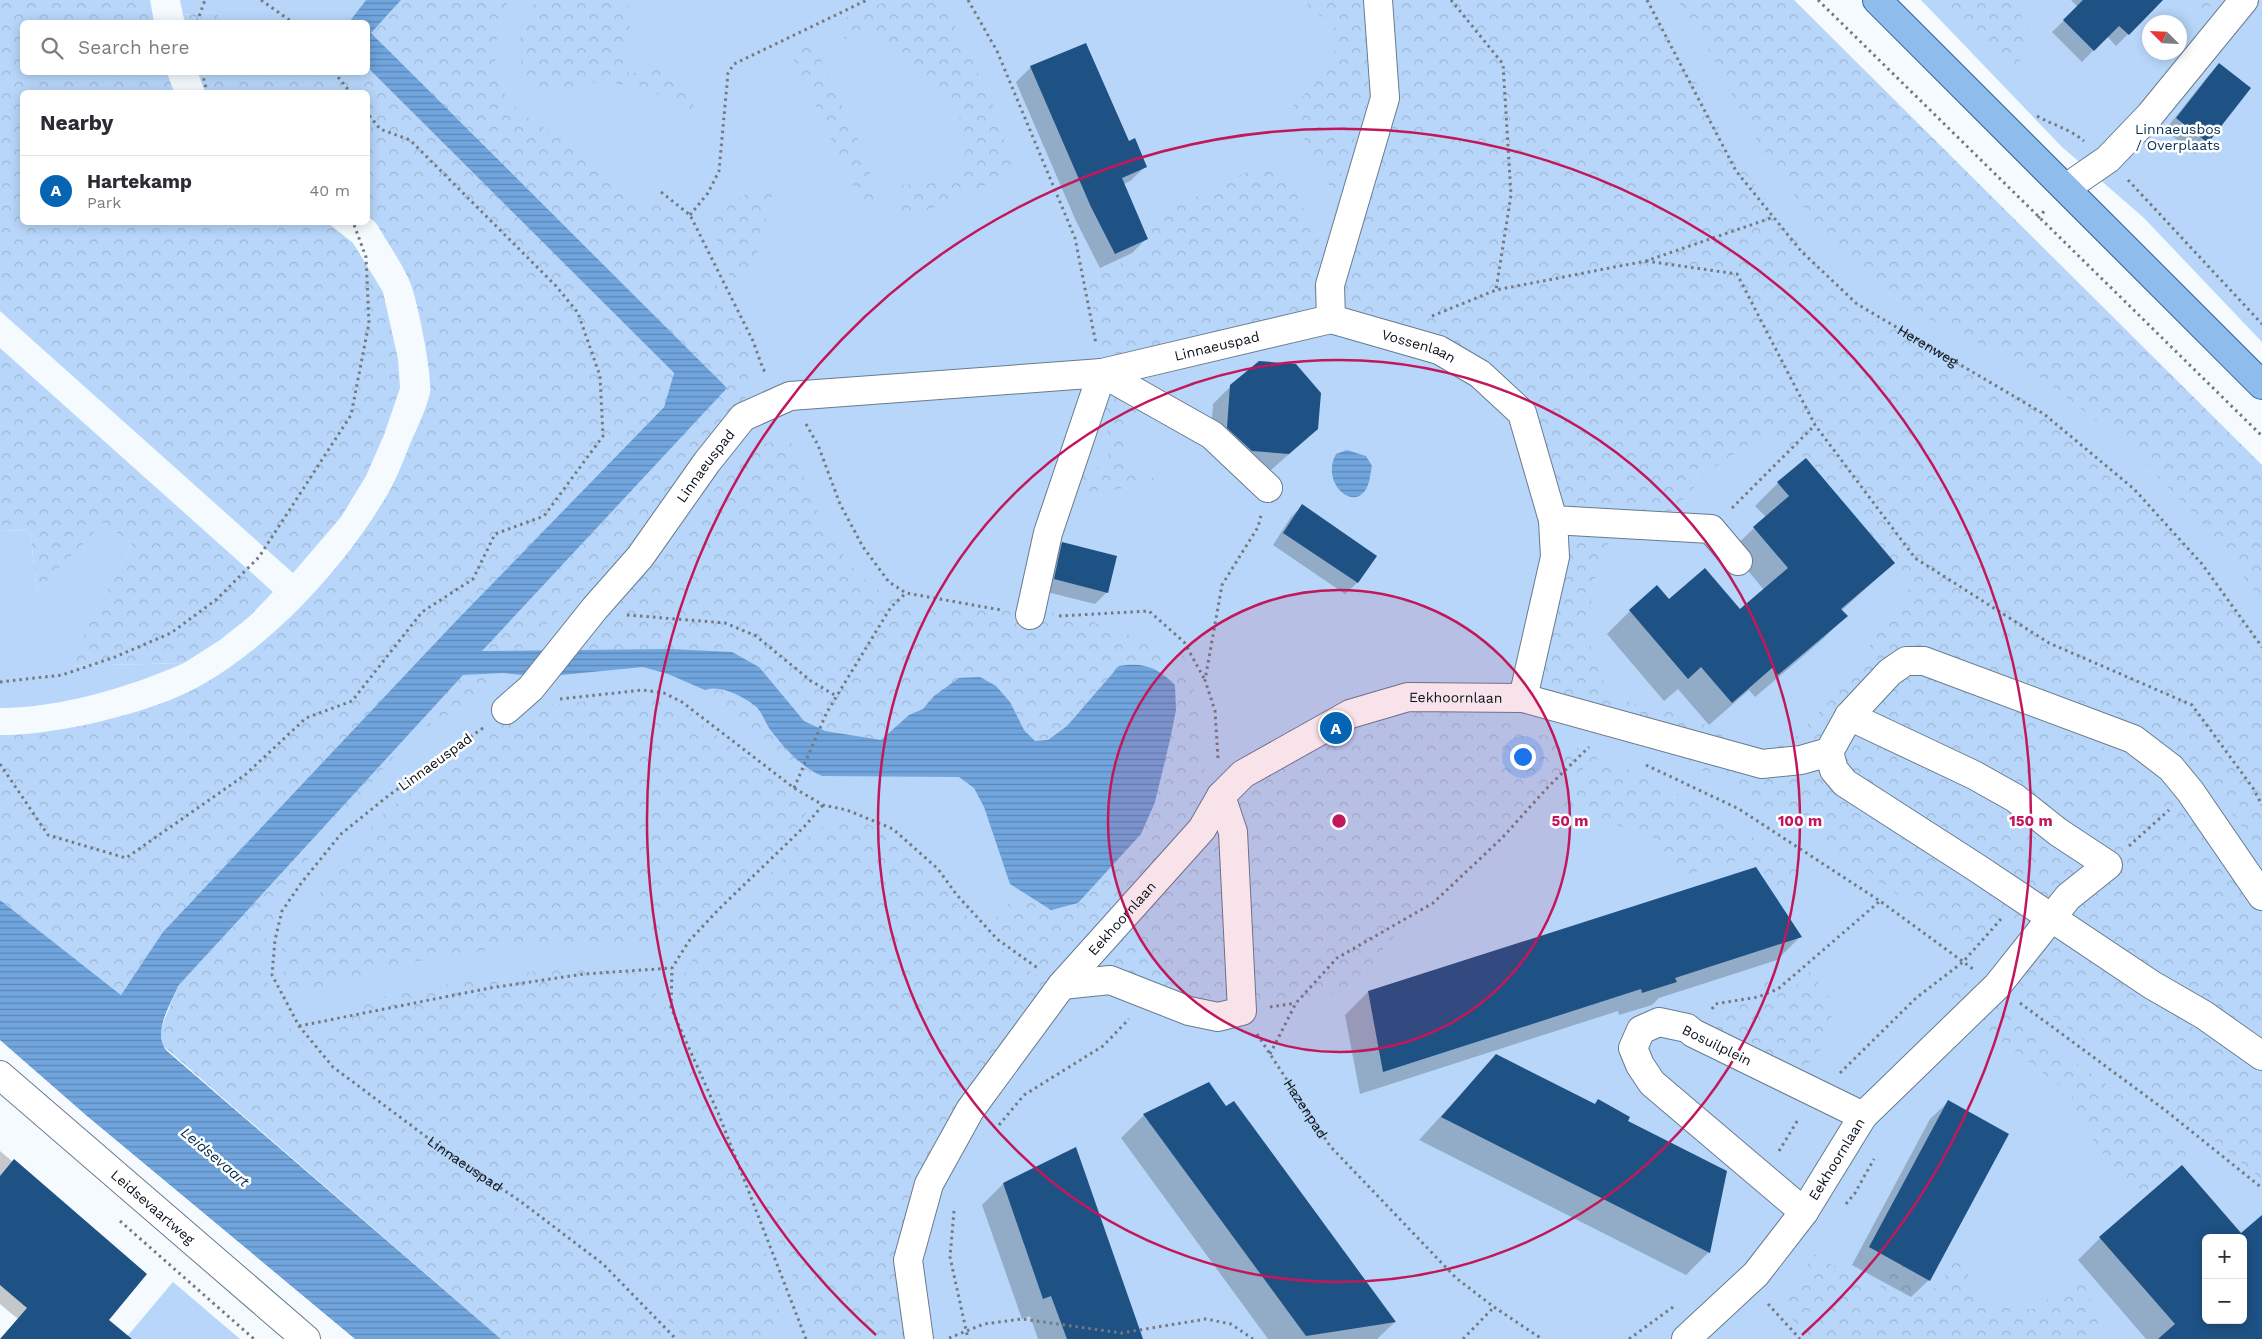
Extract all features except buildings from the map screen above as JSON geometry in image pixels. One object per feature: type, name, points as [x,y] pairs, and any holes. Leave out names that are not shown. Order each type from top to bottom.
[{"type":"main road","points":[[1877,0],[2262,385]]},
{"type":"street","points":[[1331,319],[1330,285],[1385,98],[1378,0]]},
{"type":"street","points":[[2066,188],[2108,159],[2150,116],[2244,0]]},
{"type":"street","name":"Linnaeuspad","points":[[506,710],[531,688],[595,608],[640,557],[707,462],[744,417],[790,396],[1102,373],[1331,319]]},
{"type":"street","name":"Vossenlaan","points":[[1331,319],[1439,350],[1480,374],[1522,413],[1553,520],[1555,557],[1523,698]]},
{"type":"street","points":[[1030,616],[1048,533],[1102,373],[1212,435],[1268,488]]},
{"type":"street","points":[[1553,520],[1711,529],[1738,561]]},
{"type":"street","points":[[2262,896],[2190,791],[2170,768],[2133,739],[1924,661],[1906,661],[1890,672],[1849,716],[1829,752],[1834,770],[1844,783],[2152,985],[2204,1015],[2262,1056]]},
{"type":"street","name":"Eekhoornlaan","points":[[919,1339],[908,1260],[929,1184],[970,1110],[1062,985],[1202,829],[1221,796],[1243,774],[1350,714],[1408,697],[1523,698],[1762,764],[1801,760],[1829,752]]},
{"type":"street","points":[[1849,716],[1974,774],[2015,798],[2058,832],[2108,865]]},
{"type":"street","points":[[1062,985],[1110,980],[1188,1011],[1218,1017],[1242,1011],[1233,832],[1221,796]]},
{"type":"street","name":"Eekhoornlaan","points":[[1686,1339],[1756,1274],[1804,1212],[1863,1116],[1997,986],[2068,898],[2108,865]]},
{"type":"street","name":"Bosuilplein","points":[[1804,1212],[1652,1083],[1640,1065],[1633,1048],[1641,1030],[1659,1022],[1687,1028],[1693,1033],[1863,1116]]},
{"type":"street","name":"Leidsevaartweg","points":[[0,1075],[306,1339]]},
{"type":"path","points":[[198,20],[205,0]]},
{"type":"path","points":[[260,0],[289,20]]},
{"type":"path","points":[[690,215],[708,193],[719,170],[728,73],[734,64],[867,0]]},
{"type":"path","points":[[968,0],[997,51],[1075,238],[1102,373]]},
{"type":"path","points":[[1451,0],[1503,64],[1511,195],[1496,290]]},
{"type":"path","name":"Herenweg","points":[[1648,0],[1736,171],[1801,251],[1857,304],[2044,414],[2134,489],[2202,564],[2262,647]]},
{"type":"path","points":[[1818,0],[2262,436]]},
{"type":"path","points":[[203,75],[207,90]]},
{"type":"path","points":[[336,75],[348,90]]},
{"type":"path","points":[[0,764],[48,835],[126,858],[245,775],[306,718],[352,701],[422,612],[473,579],[495,534],[544,516],[603,436],[600,376],[578,313],[556,286],[410,140],[380,129],[370,116]]},
{"type":"path","points":[[661,192],[690,215],[753,341],[763,369],[790,396],[818,445],[840,504],[863,547],[889,582],[906,593],[1030,616],[1071,616],[1149,611],[1184,642],[1206,680],[1215,711],[1221,796]]},
{"type":"path","points":[[1432,316],[1496,290],[1646,260],[1774,217]]},
{"type":"path","points":[[0,682],[62,675],[171,634],[217,599],[259,557],[351,415],[369,323],[366,257],[354,225]]},
{"type":"path","points":[[1646,260],[1737,274],[1814,425],[1915,558],[2050,644],[2192,705],[2253,788],[2262,805]]},
{"type":"path","points":[[1711,529],[1814,425]]},
{"type":"path","points":[[1206,680],[1222,585],[1258,526],[1268,488]]},
{"type":"path","points":[[794,788],[828,712],[891,607],[906,593]]},
{"type":"path","points":[[595,608],[602,613],[725,623],[756,636],[811,681],[838,697]]},
{"type":"path","points":[[531,688],[549,700],[643,690],[664,693],[682,702],[794,788],[823,805],[847,810],[893,829],[938,869],[956,894],[997,939],[1062,985]]},
{"type":"path","name":"Linnaeuspad","points":[[506,710],[449,754],[388,796],[341,834],[302,882],[282,911],[275,940],[272,975],[299,1026],[333,1067],[444,1150],[520,1201],[603,1264],[676,1339]]},
{"type":"path","points":[[1270,1054],[1296,1003],[1336,958],[1387,932],[1433,903],[1502,838],[1548,787],[1595,741]]},
{"type":"path","points":[[1641,762],[1739,809],[1880,901],[2165,1110],[2262,1188]]},
{"type":"path","points":[[2108,865],[2190,791]]},
{"type":"path","points":[[806,1339],[719,1115],[671,1008],[672,968],[689,941],[719,908],[804,827],[823,805]]},
{"type":"path","points":[[1693,1033],[1715,1004],[1758,997],[1778,989],[1880,901]]},
{"type":"path","points":[[299,1026],[499,986],[584,974],[672,968]]},
{"type":"path","points":[[995,1129],[1024,1095],[1103,1046],[1152,996]]},
{"type":"path","name":"Hazenpad","points":[[1242,1011],[1330,1146],[1456,1278],[1494,1307],[1542,1339]]},
{"type":"path","points":[[1844,1207],[1855,1193],[1877,1154]]},
{"type":"path","points":[[955,1204],[950,1257],[968,1339]]},
{"type":"path","points":[[120,1220],[254,1339]]},
{"type":"path","points":[[1766,1302],[1800,1339]]},
{"type":"path","points":[[1462,1339],[1494,1307]]},
{"type":"path","points":[[946,1339],[984,1324],[1022,1319],[1121,1332],[1206,1319],[1230,1324],[1253,1339]]},
{"type":"green space","points":[[0,0],[150,0],[154,20],[20,20],[20,75],[168,75],[173,90],[20,90],[20,225],[330,225],[353,243],[383,292],[398,359],[400,388],[384,435],[366,476],[341,517],[293,573],[0,311]]},
{"type":"green space","points":[[180,0],[366,0],[351,20],[224,20],[214,12],[183,15]]},
{"type":"green space","points":[[401,0],[1778,0],[2262,469],[2262,1339],[503,1339],[178,986],[710,391],[371,32]]},
{"type":"green space","points":[[401,0],[509,0],[495,28],[498,48],[494,68],[508,101],[520,112],[581,153],[628,193],[643,200],[663,202],[678,214],[695,241],[747,345],[749,363],[747,395],[733,417],[666,506],[595,580],[555,614],[527,650],[481,651],[726,388],[481,143],[451,119],[371,32]]},
{"type":"green space","points":[[538,0],[626,0],[630,26],[628,40],[622,51],[629,74],[666,68],[694,106],[701,124],[682,106],[658,94],[615,83],[583,82],[551,95],[526,86],[520,41],[525,19],[530,9]]},
{"type":"green space","points":[[890,0],[942,0],[991,99],[1015,173],[902,221],[901,185],[953,182],[967,148],[956,104],[877,30],[845,39],[835,22]]},
{"type":"green space","points":[[1307,0],[1367,0],[1371,66],[1365,111],[1334,194],[1312,155],[1290,109],[1335,64],[1334,24],[1309,9]]},
{"type":"green space","points":[[1396,0],[1642,0],[1659,21],[1696,83],[1723,136],[1750,178],[1800,245],[1840,291],[1878,321],[1986,377],[2026,401],[2103,463],[2174,533],[2262,645],[2262,858],[2240,824],[2200,773],[2170,743],[2143,725],[2118,714],[2039,690],[1926,649],[1906,648],[1889,655],[1832,713],[1818,745],[2022,913],[1976,947],[1734,786],[1564,705],[1552,690],[1543,674],[1545,650],[1565,531],[1559,489],[1548,450],[1530,408],[1497,374],[1471,352],[1408,325],[1344,309],[1349,250],[1393,118],[1400,68]],"holes":[[[1763,440],[1790,449],[1811,462],[1895,563],[1910,578],[1908,590],[1894,613],[1880,626],[1856,673],[1796,737],[1765,751],[1745,748],[1687,714],[1632,703],[1607,689],[1592,657],[1588,619],[1597,569],[1606,546],[1631,526],[1659,520],[1676,507],[1708,472],[1749,444]]]},
{"type":"green space","points":[[1677,0],[1794,0],[2262,465],[2262,601],[2220,545],[2193,513],[2140,459],[2082,410],[2042,379],[2020,365],[1900,303],[1878,288],[1858,270],[1812,218],[1771,162],[1747,123],[1697,29]]},
{"type":"green space","name":"Linnaeusbos / Overplaats","points":[[1921,0],[2262,0],[2262,342],[2143,217],[2062,147]]},
{"type":"green space","points":[[1944,0],[2013,0],[2028,30],[2030,42],[2015,69]]},
{"type":"green space","points":[[2199,0],[2215,0],[2198,20]]},
{"type":"green space","points":[[214,12],[224,20],[184,20],[183,15]]},
{"type":"green space","points":[[813,43],[868,161],[876,207],[866,212],[789,51]]},
{"type":"green space","points":[[370,70],[674,373],[664,407],[453,624],[164,932],[121,995],[0,900],[0,735],[47,732],[74,727],[155,706],[198,687],[226,670],[254,649],[306,601],[353,547],[373,518],[398,473],[430,393],[424,337],[412,289],[393,251],[376,223],[370,218],[370,90],[204,90],[199,75],[370,75]]},
{"type":"green space","points":[[1271,160],[1284,169],[1321,244],[1315,317],[1151,350],[1104,356],[1086,278],[1156,248],[1144,222]]},
{"type":"green space","points":[[756,188],[773,192],[751,277],[735,286],[721,260],[712,216]]},
{"type":"green space","points":[[0,348],[273,592],[250,616],[220,640],[184,663],[67,666],[132,544],[104,522],[37,591],[30,531],[0,530]]},
{"type":"green space","points":[[1105,387],[1149,412],[1131,416],[1123,445],[1124,465],[1160,481],[1077,497],[1076,477],[1106,464],[1112,444],[1100,410]]},
{"type":"green space","points":[[789,436],[813,500],[833,541],[846,560],[861,576],[879,590],[894,598],[927,605],[945,607],[1016,607],[1050,612],[1095,623],[1118,630],[1138,639],[1153,649],[1162,659],[1164,674],[1143,664],[1120,666],[1067,726],[1048,740],[1034,741],[1024,730],[1010,702],[934,696],[923,709],[909,715],[881,740],[825,731],[804,721],[732,652],[671,649],[571,650],[689,525],[724,477],[758,446]]},
{"type":"green space","points":[[104,521],[132,544],[68,666],[184,663],[118,688],[70,700],[23,707],[0,708],[0,530],[30,531],[37,591]]},
{"type":"green space","points":[[1183,653],[1198,704],[1204,771],[1194,816],[1138,891],[1055,976],[998,932],[995,918],[1012,900],[1027,896],[1051,910],[1176,710],[1175,685]]},
{"type":"green space","points":[[1921,672],[1989,697],[2067,734],[2119,753],[2165,782],[2202,830],[2262,924],[2262,1046],[2234,1018],[2066,914],[2124,868],[1969,756],[1868,709],[1902,676]]},
{"type":"green space","points":[[503,673],[458,709],[432,723],[403,746],[319,844],[282,894],[267,935],[263,971],[282,1019],[341,1082],[432,1149],[552,1232],[608,1276],[666,1339],[501,1339],[161,1044],[160,1031],[178,986],[463,675]]},
{"type":"green space","points":[[710,688],[736,694],[756,706],[771,730],[807,769],[822,776],[811,776],[803,771],[705,690]]},
{"type":"green space","points":[[640,695],[687,711],[734,749],[804,799],[808,810],[793,835],[663,949],[594,941],[533,943],[406,963],[290,996],[283,969],[282,947],[342,862],[380,817],[479,734],[518,705],[551,705]]},
{"type":"green space","points":[[1433,709],[1498,721],[1558,740],[1600,757],[1503,827],[1464,864],[1384,948],[1362,984],[1361,990],[1265,1002],[1253,996],[1236,802],[1242,789],[1361,720],[1404,711]]},
{"type":"green space","points":[[1849,733],[1956,782],[2081,870],[2043,899],[1975,843],[1907,809],[1852,773],[1841,757]]},
{"type":"green space","points":[[1613,762],[1696,803],[1824,880],[1802,878],[1779,895],[1752,857],[1676,877],[1658,840],[1555,803]]},
{"type":"green space","points":[[851,822],[866,823],[890,835],[938,872],[945,887],[973,924],[990,940],[1047,984],[949,1115],[910,1198],[905,1230],[912,1339],[820,1339],[677,1007],[682,978],[689,964],[792,849],[820,828]]},
{"type":"green space","points":[[1209,829],[1217,833],[1221,841],[1235,999],[1221,1008],[1188,1003],[1094,966]]},
{"type":"green space","points":[[2056,935],[2214,1042],[2262,1078],[2262,1179],[2164,1101],[2023,994],[2014,982]]},
{"type":"green space","points":[[593,968],[653,975],[651,987],[668,1011],[782,1292],[774,1339],[686,1339],[623,1270],[437,1137],[331,1054],[313,1037],[317,1031],[334,1030],[366,1001],[412,990],[536,971]]},
{"type":"green space","points":[[1810,971],[1831,1001],[1832,1034],[1812,1060],[1799,1071],[1703,1031],[1718,1009],[1763,1000],[1757,988],[1759,982],[1764,980],[1785,994],[1796,986]]},
{"type":"green space","points":[[1960,978],[2200,1153],[2152,1198],[2134,1196],[2075,1116],[2071,1094],[1988,1031],[1946,995]]},
{"type":"green space","points":[[1814,1254],[1878,1292],[1893,1254],[1927,1291],[1940,1286],[1955,1254],[1988,1307],[1999,1301],[2010,1301],[2031,1310],[2082,1278],[2102,1331],[2103,1339],[1808,1339],[1781,1305]]},
{"type":"green space","points":[[173,1282],[240,1339],[125,1339]]},
{"type":"water","name":"Leidsevaart","points":[[366,0],[401,0],[371,33],[727,388],[482,651],[671,649],[732,652],[759,667],[804,721],[825,731],[881,740],[909,715],[923,709],[934,696],[959,678],[980,677],[996,686],[1010,702],[1024,730],[1035,741],[1048,740],[1067,726],[1119,666],[1136,665],[1150,667],[1175,685],[1176,710],[1170,740],[1155,802],[1141,834],[1078,903],[1051,910],[1010,884],[984,807],[974,788],[959,777],[822,776],[793,756],[769,728],[759,710],[744,698],[724,690],[705,690],[668,674],[643,667],[541,677],[503,673],[463,675],[178,986],[164,1019],[161,1036],[167,1051],[501,1339],[355,1339],[87,1116],[0,1040],[0,900],[121,995],[163,932],[453,624],[664,407],[674,373],[370,70],[370,20],[351,20]]},
{"type":"water","points":[[1347,450],[1366,456],[1372,466],[1368,486],[1358,496],[1345,495],[1339,489],[1332,474],[1332,464],[1336,454]]},
{"type":"place","name":"Hartekamp","points":[[1336,728]]}]
